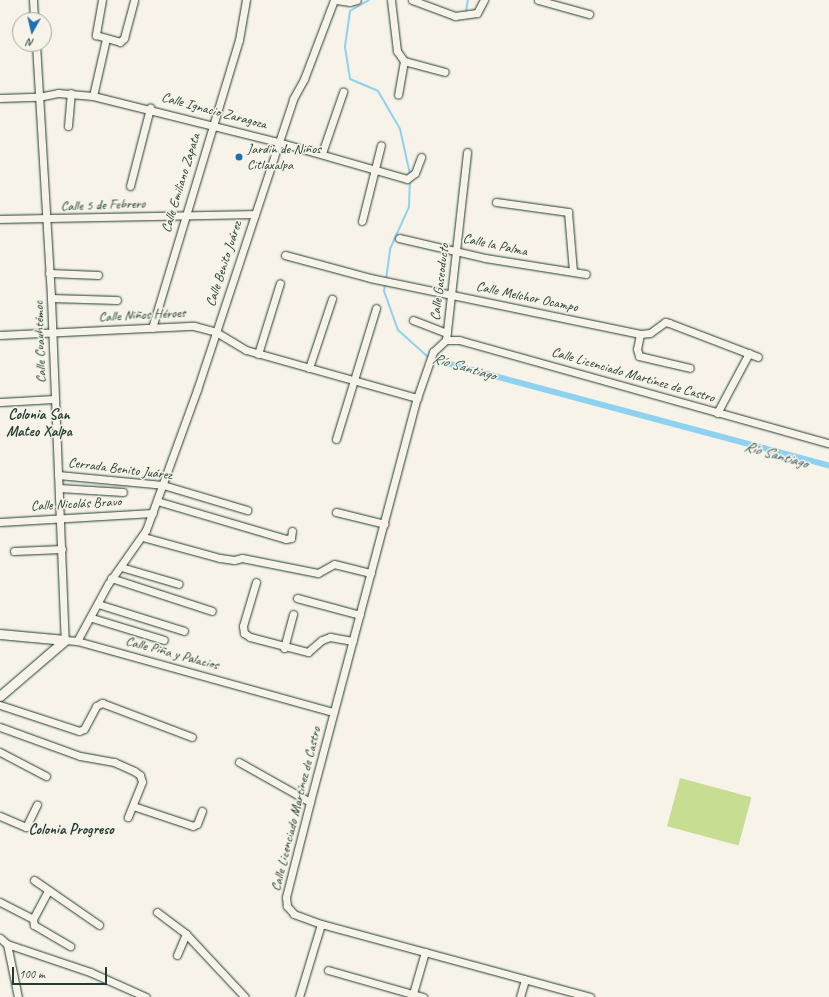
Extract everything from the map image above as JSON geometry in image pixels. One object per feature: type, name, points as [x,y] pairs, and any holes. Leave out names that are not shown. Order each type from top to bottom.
[{"type":"street","points":[[33,0],[34,12]]},
{"type":"street","points":[[102,0],[95,32],[96,35],[123,41],[134,0]]},
{"type":"street","name":"Calle Emiliano Zapata","points":[[152,328],[239,40],[246,0]]},
{"type":"street","points":[[335,0],[353,1]]},
{"type":"street","name":"Calle Benito Juárez","points":[[77,641],[92,618],[111,578],[143,537],[153,513],[216,332],[278,142],[335,0]]},
{"type":"street","points":[[391,0],[397,51],[404,61],[445,72]]},
{"type":"street","points":[[412,0],[455,16],[462,14],[474,14],[480,11],[484,0]]},
{"type":"street","points":[[538,0],[589,14]]},
{"type":"street","points":[[93,96],[106,38]]},
{"type":"street","name":"Calle Cuauhtémoc","points":[[36,52],[51,298],[65,640]]},
{"type":"street","points":[[398,94],[404,61]]},
{"type":"street","points":[[322,153],[344,92]]},
{"type":"street","points":[[68,126],[71,93]]},
{"type":"street","name":"Calle Ignacio Zaragoza","points":[[0,98],[38,97],[71,93],[93,96],[150,108],[322,153],[374,169],[413,175],[421,157]]},
{"type":"street","points":[[130,186],[150,108]]},
{"type":"street","points":[[362,221],[381,145]]},
{"type":"street","name":"Calle Gaseoducto","points":[[447,336],[467,152]]},
{"type":"street","points":[[496,202],[568,212],[572,272]]},
{"type":"street","name":"Calle 5 de Febrero","points":[[0,220],[255,214]]},
{"type":"street","name":"Calle la Palma","points":[[399,238],[457,250],[485,258],[586,274]]},
{"type":"street","name":"Calle Melchor Ocampo","points":[[285,255],[358,276],[640,334]]},
{"type":"street","points":[[49,273],[98,275]]},
{"type":"street","points":[[258,354],[280,283]]},
{"type":"street","points":[[51,298],[117,300]]},
{"type":"street","points":[[308,368],[332,299]]},
{"type":"street","points":[[336,439],[376,308]]},
{"type":"street","name":"Calle Licenciado Martínez de Castro","points":[[413,320],[459,340],[829,443]]},
{"type":"street","points":[[690,368],[639,356],[636,349],[640,334],[650,333],[664,322],[669,322],[758,357]]},
{"type":"street","name":"Calle Niños Héroes","points":[[0,335],[194,326],[216,332],[258,354],[354,382],[417,398]]},
{"type":"street","name":"Calle Licenciado Martínez de Castro","points":[[447,336],[433,352],[417,398],[385,524],[333,712],[286,897],[287,906],[294,914],[321,924],[590,997]]},
{"type":"street","points":[[717,413],[749,353]]},
{"type":"street","points":[[0,402],[55,399]]},
{"type":"street","name":"Cerrada Benito Juárez","points":[[58,475],[163,485],[247,510]]},
{"type":"street","points":[[59,488],[123,492]]},
{"type":"street","points":[[157,501],[286,539],[291,538],[292,531]]},
{"type":"street","points":[[336,512],[385,524]]},
{"type":"street","name":"Calle Nicolás Bravo","points":[[0,522],[153,513]]},
{"type":"street","points":[[143,537],[220,558],[234,560],[242,558],[318,573],[334,564],[371,573]]},
{"type":"street","points":[[14,551],[62,549]]},
{"type":"street","points":[[121,567],[179,584]]},
{"type":"street","points":[[111,578],[212,611]]},
{"type":"street","points":[[256,582],[243,626],[244,633],[284,648],[308,652],[322,640],[330,637],[353,641]]},
{"type":"street","points":[[297,598],[360,615]]},
{"type":"street","points":[[98,604],[184,631]]},
{"type":"street","points":[[284,648],[293,614]]},
{"type":"street","points":[[92,618],[164,640]]},
{"type":"street","name":"Calle Piña y Palacios","points":[[0,634],[77,641],[333,712]]},
{"type":"street","points":[[0,696],[65,640]]},
{"type":"street","points":[[0,705],[79,731],[84,729],[96,706],[102,703],[192,737]]},
{"type":"street","points":[[0,727],[80,756],[114,762],[140,775],[142,782],[128,817]]},
{"type":"street","points":[[0,752],[46,776]]},
{"type":"street","points":[[239,762],[310,802]]},
{"type":"street","points":[[0,816],[26,827],[37,804]]},
{"type":"street","points":[[133,806],[193,826],[197,824],[202,811]]},
{"type":"street","points":[[34,880],[99,925]]},
{"type":"street","points":[[48,891],[33,919],[34,925],[70,946]]},
{"type":"street","points":[[0,902],[33,919]]},
{"type":"street","points":[[157,912],[186,934],[245,997]]},
{"type":"street","points":[[299,997],[321,924]]},
{"type":"street","points":[[177,955],[186,934]]},
{"type":"street","points":[[0,938],[7,944],[90,972],[146,997]]},
{"type":"street","points":[[7,944],[18,997]]},
{"type":"street","points":[[412,996],[425,952]]},
{"type":"street","points":[[328,970],[412,996],[423,997]]},
{"type":"street","points":[[520,997],[525,980]]},
{"type":"green space","points":[[680,778],[751,797],[739,845],[667,826]]},
{"type":"water","points":[[443,359],[829,462],[829,469],[441,365]]},
{"type":"waterway","name":"Río Santiago","points":[[369,0],[350,11],[345,47],[350,79],[378,91],[400,129],[410,174]]},
{"type":"waterway","name":"Río Santiago","points":[[466,12],[468,0]]},
{"type":"waterway","name":"Río Santiago","points":[[386,279],[390,249],[409,207],[410,180]]},
{"type":"waterway","name":"Río Santiago","points":[[385,284],[384,291],[398,330],[428,357]]},
{"type":"waterway","name":"Río Santiago","points":[[433,359],[444,362]]},
{"type":"place","name":"Jardin de Niños Citlaxalpa","points":[[239,157]]},
{"type":"district","name":"Colonia San Mateo Xalpa","points":[[39,422]]},
{"type":"district","name":"Colonia Progreso","points":[[71,830]]}]
